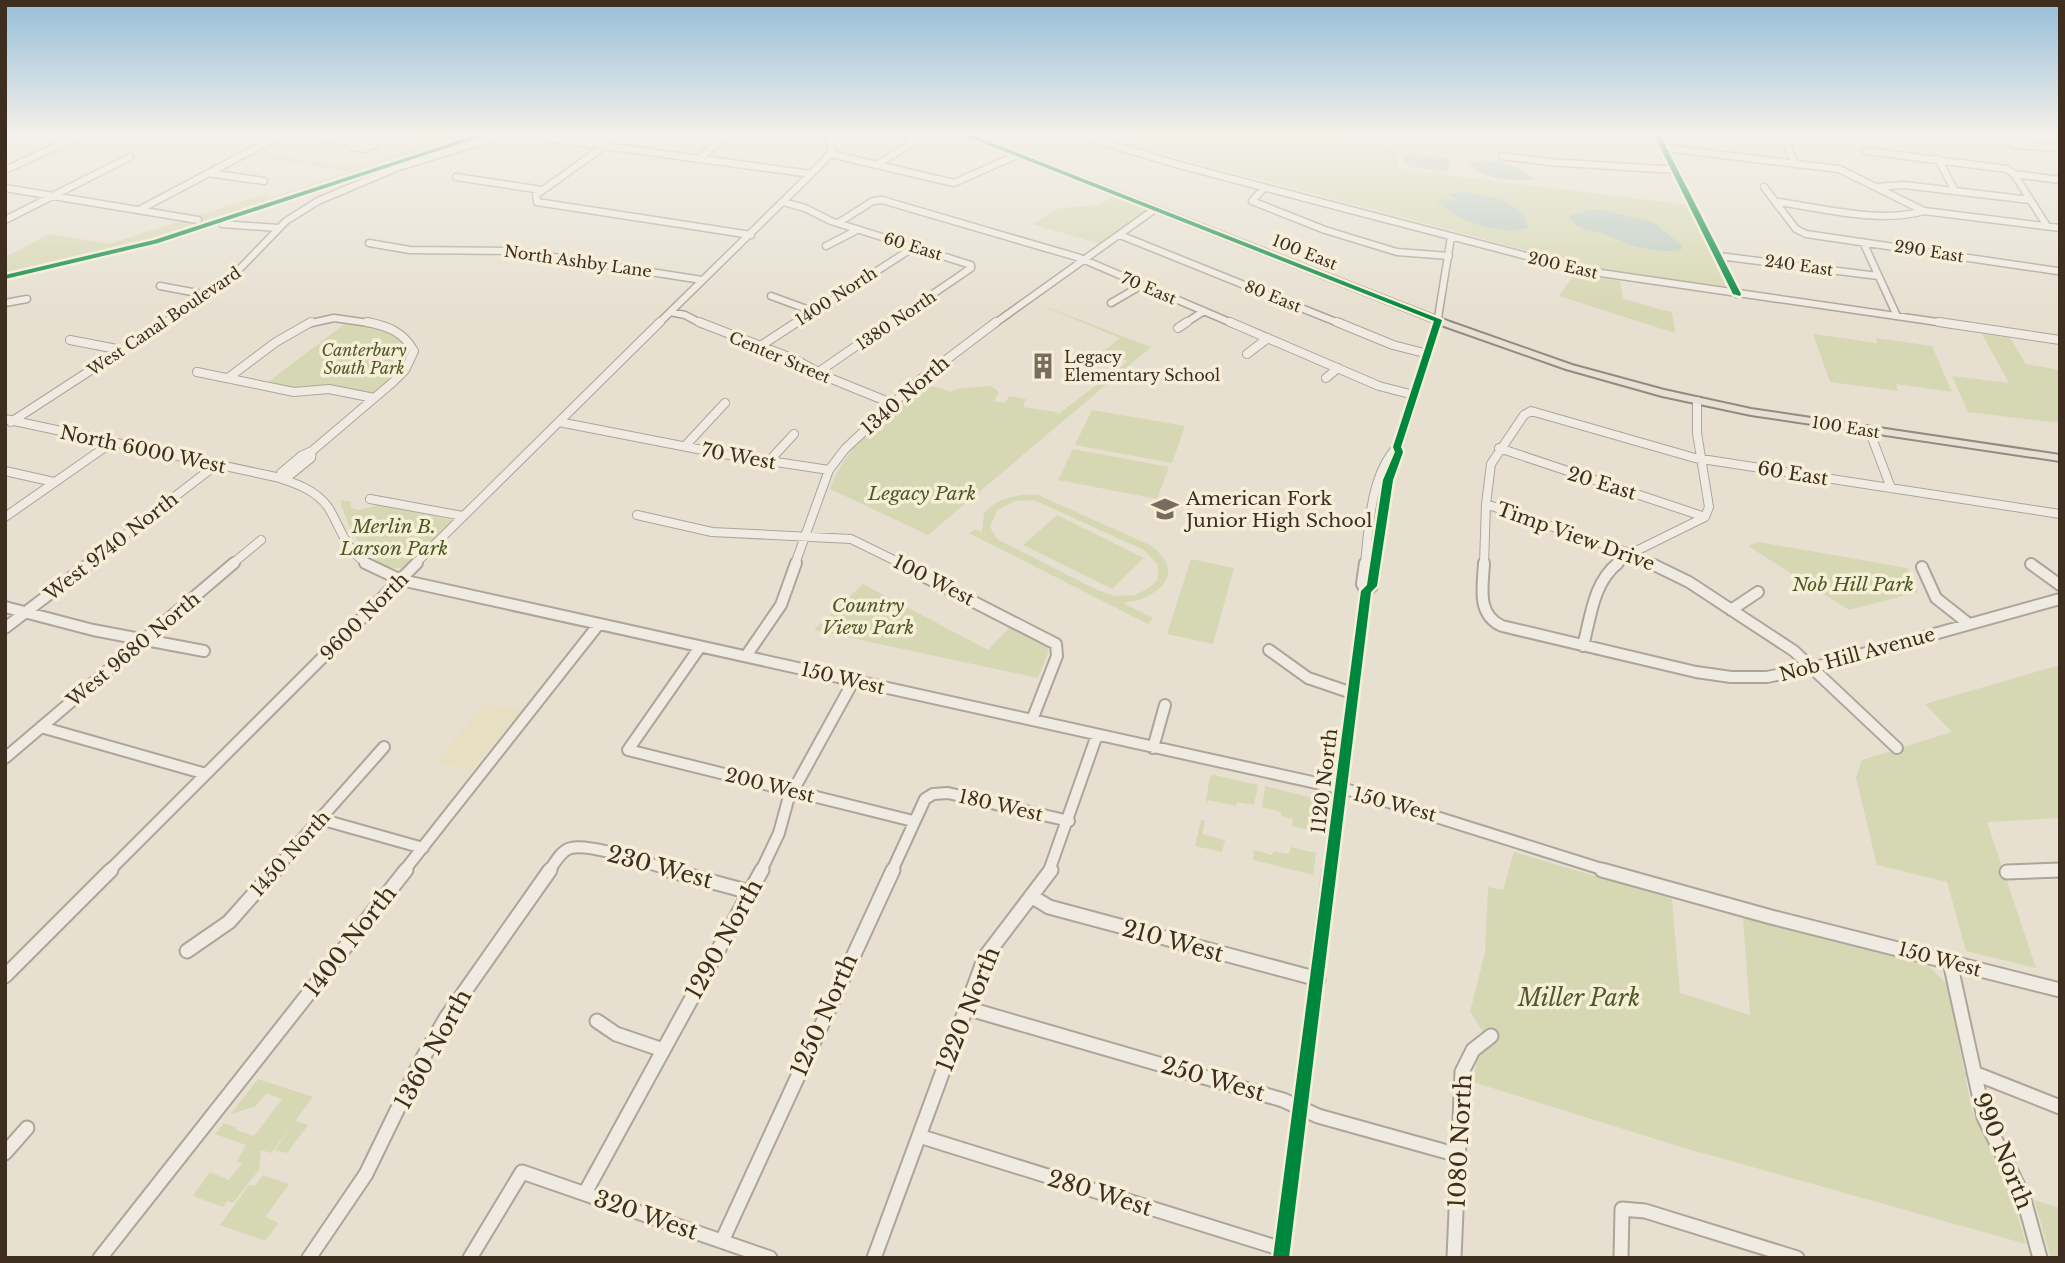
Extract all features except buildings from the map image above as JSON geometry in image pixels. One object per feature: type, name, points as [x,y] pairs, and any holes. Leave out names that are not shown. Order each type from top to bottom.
[{"type":"main road","name":"100 East","points":[[1117,194],[1438,320],[1569,367],[1698,401],[2060,458]]},
{"type":"street","points":[[41,194],[198,220]]},
{"type":"street","points":[[5,220],[58,194]]},
{"type":"street","points":[[138,210],[167,194]]},
{"type":"street","name":"West Canal Boulevard","points":[[8,422],[208,295],[242,271],[278,228],[305,208],[332,194]]},
{"type":"street","points":[[538,194],[534,198],[540,204],[751,235]]},
{"type":"street","name":"9600 North","points":[[5,976],[10,965],[791,194]]},
{"type":"street","points":[[1258,194],[1251,200],[1346,236],[1407,254],[1449,256]]},
{"type":"street","name":"200 East","points":[[1287,194],[1580,271],[2060,340]]},
{"type":"street","points":[[1688,194],[1737,293]]},
{"type":"street","points":[[1770,194],[1777,202],[1877,214],[1914,215],[1924,211]]},
{"type":"street","points":[[1890,194],[1924,211],[2059,229]]},
{"type":"street","points":[[1980,194],[2030,200]]},
{"type":"street","points":[[2026,194],[2047,226]]},
{"type":"street","name":"70 East","points":[[838,223],[877,200],[1085,261],[1385,388],[1415,395]]},
{"type":"street","name":"60 East","points":[[783,202],[858,230],[971,265]]},
{"type":"street","name":"290 East","points":[[1777,202],[1801,233],[2059,270]]},
{"type":"street","name":"1340 North","points":[[746,656],[781,605],[829,470],[845,449],[891,403],[1047,284],[1085,261],[1155,209]]},
{"type":"street","points":[[222,223],[278,228]]},
{"type":"street","points":[[826,246],[858,230]]},
{"type":"street","name":"80 East","points":[[1121,235],[1393,345],[1428,354]]},
{"type":"street","name":"1120 North","points":[[1281,1254],[1366,592],[1372,586],[1387,486],[1399,452],[1397,447],[1438,320],[1451,237]]},
{"type":"street","points":[[1863,242],[1897,316]]},
{"type":"street","name":"North Ashby Lane","points":[[369,243],[410,250],[514,251],[702,280]]},
{"type":"street","name":"1400 North","points":[[759,347],[914,247]]},
{"type":"street","name":"240 East","points":[[1719,256],[1878,276]]},
{"type":"street","name":"1380 North","points":[[817,373],[971,268],[971,265]]},
{"type":"street","points":[[2059,270],[2060,280]]},
{"type":"street","points":[[1111,303],[1142,285]]},
{"type":"street","points":[[160,286],[208,295]]},
{"type":"street","points":[[771,296],[812,312]]},
{"type":"street","points":[[5,303],[27,299]]},
{"type":"street","points":[[1178,328],[1204,311]]},
{"type":"street","name":"Center Street","points":[[670,312],[685,315],[794,359],[817,373],[891,403]]},
{"type":"street","points":[[228,378],[292,332],[317,319],[337,318],[392,328],[403,334],[414,351],[405,370],[312,451],[311,458],[290,475],[281,478]]},
{"type":"street","points":[[1247,354],[1268,338]]},
{"type":"street","points":[[70,340],[122,350]]},
{"type":"street","points":[[1326,378],[1338,368]]},
{"type":"street","points":[[197,372],[294,392],[329,389],[374,398]]},
{"type":"street","points":[[1583,646],[1604,577],[1632,554],[1704,517],[1709,507],[1697,433],[1698,401]]},
{"type":"street","points":[[685,446],[725,403]]},
{"type":"street","name":"60 East","points":[[1499,449],[1524,415],[1531,411],[1702,459],[2060,514]]},
{"type":"street","name":"North 6000 West","points":[[8,422],[281,478],[307,489],[327,506],[349,547],[362,561],[401,580]]},
{"type":"street","name":"70 West","points":[[559,422],[829,470]]},
{"type":"street","points":[[1869,430],[1891,488]]},
{"type":"street","points":[[769,461],[783,443],[794,435]]},
{"type":"street","points":[[5,517],[111,443]]},
{"type":"street","points":[[1486,504],[1491,464],[1499,449]]},
{"type":"street","name":"20 East","points":[[1499,449],[1704,517]]},
{"type":"street","name":"West 9740 North","points":[[5,628],[216,465]]},
{"type":"street","points":[[5,471],[54,482]]},
{"type":"street","points":[[370,499],[463,516]]},
{"type":"street","name":"Timp View Drive","points":[[1486,504],[1632,554],[1678,576],[1787,646],[1898,748]]},
{"type":"street","name":"Nob Hill Avenue","points":[[1486,504],[1483,609],[1490,619],[1507,628],[1688,671],[1731,677],[1767,677],[1812,668],[2060,599]]},
{"type":"street","name":"100 West","points":[[637,515],[700,530],[851,539],[1056,644],[1058,656],[1032,720]]},
{"type":"street","name":"West 9680 North","points":[[5,758],[261,540]]},
{"type":"street","points":[[2031,564],[2060,585]]},
{"type":"street","points":[[1922,567],[1937,598],[1969,624]]},
{"type":"street","name":"150 West","points":[[401,580],[1411,807],[1619,875],[2060,990]]},
{"type":"street","points":[[1731,610],[1758,592]]},
{"type":"street","points":[[5,607],[93,630],[204,651]]},
{"type":"street","name":"1400 North","points":[[100,1258],[599,624]]},
{"type":"street","name":"200 West","points":[[700,647],[628,750],[913,821]]},
{"type":"street","points":[[1269,650],[1284,665],[1306,678],[1352,694]]},
{"type":"street","name":"1290 North","points":[[585,1193],[750,892],[772,850],[793,791],[854,680]]},
{"type":"street","points":[[1153,748],[1164,705]]},
{"type":"street","points":[[41,727],[206,774]]},
{"type":"street","name":"1220 North","points":[[874,1258],[966,1008],[994,941],[1053,866],[1097,735]]},
{"type":"street","name":"1450 North","points":[[187,951],[229,922],[384,747]]},
{"type":"street","name":"180 West","points":[[933,794],[948,793],[1069,821]]},
{"type":"street","name":"1250 North","points":[[722,1241],[920,806],[933,794]]},
{"type":"street","points":[[320,819],[423,848]]},
{"type":"street","name":"230 West","points":[[569,848],[585,847],[750,892]]},
{"type":"street","name":"1360 North","points":[[309,1258],[366,1174],[420,1063],[446,1018],[556,860],[569,848]]},
{"type":"street","points":[[2007,872],[2060,870]]},
{"type":"street","name":"210 West","points":[[1031,896],[1049,907],[1318,979]]},
{"type":"street","name":"990 North","points":[[1950,962],[1984,1117],[2023,1196],[2040,1258]]},
{"type":"street","name":"250 West","points":[[966,1008],[1283,1100],[1318,1116],[1458,1155]]},
{"type":"street","points":[[597,1021],[616,1034],[663,1050]]},
{"type":"street","name":"1080 North","points":[[1454,1258],[1462,1072],[1473,1050],[1491,1037]]},
{"type":"street","points":[[1974,1073],[2060,1107]]},
{"type":"street","points":[[5,1153],[27,1128]]},
{"type":"street","name":"280 West","points":[[919,1136],[1281,1254]]},
{"type":"street","name":"320 West","points":[[470,1258],[522,1172],[770,1258]]},
{"type":"street","points":[[1621,1258],[1622,1209],[1644,1211],[1797,1258]]},
{"type":"shaded area","points":[[1448,194],[1474,194],[1503,201],[1525,216],[1524,220],[1529,227],[1518,230],[1494,229],[1468,221],[1438,202],[1439,199],[1458,200]]},
{"type":"shaded area","points":[[1603,210],[1656,224],[1682,246],[1681,250],[1662,251],[1634,246],[1576,225],[1569,216]]},
{"type":"shaded area","points":[[483,704],[522,710],[471,771],[436,762]]},
{"type":"green space","points":[[264,194],[269,198],[281,194],[314,194],[176,239],[5,280],[5,257],[49,234],[109,244],[184,220],[194,222],[202,218],[195,217]]},
{"type":"green space","points":[[1314,194],[1601,194],[1690,205],[1727,289],[1596,269]]},
{"type":"green space","points":[[1113,196],[1147,210],[1100,244],[1032,224],[1059,208],[1098,205]]},
{"type":"green space","points":[[1575,273],[1620,281],[1623,299],[1672,312],[1675,333],[1559,296]]},
{"type":"green space","name":"Legacy Park","points":[[1033,302],[1151,347],[928,535],[830,489],[850,452],[870,428],[902,402],[876,429],[905,400],[903,399],[932,376],[918,389],[930,386],[951,392],[956,389],[991,386],[999,392],[994,401],[1005,403],[1009,396],[1026,399],[1023,407],[1057,412],[1057,415],[1128,361],[1104,351],[1120,338]]},
{"type":"green space","name":"Canterbury South Park","points":[[346,323],[382,329],[403,340],[407,348],[403,366],[376,391],[370,393],[331,386],[296,388],[268,382]]},
{"type":"green space","points":[[1813,334],[1877,343],[1876,338],[1932,346],[1952,392],[1896,384],[1898,391],[1830,382]]},
{"type":"green space","points":[[1982,334],[2010,338],[2026,364],[2060,370],[2060,423],[1968,412],[1952,376],[2009,383]]},
{"type":"green space","points":[[1092,410],[1185,426],[1172,463],[1075,445]]},
{"type":"green space","points":[[1073,449],[1169,467],[1157,499],[1058,480]]},
{"type":"green space","points":[[1038,495],[1150,545],[1161,555],[1167,565],[1168,575],[1164,583],[1147,596],[1123,603],[1153,618],[1148,624],[969,533],[975,529],[982,532],[984,513],[995,503],[1015,496]],"holes":[[[1034,500],[1144,550],[1158,565],[1158,579],[1149,588],[1135,595],[1115,596],[1097,590],[997,539],[990,527],[997,510],[1015,501]]]},
{"type":"green space","name":"Merlin B. Larson Park","points":[[340,500],[351,502],[351,508],[359,510],[379,505],[451,520],[451,524],[407,567],[394,568],[382,565],[363,548],[348,524]]},
{"type":"green space","points":[[1057,515],[1144,558],[1112,589],[1023,545]]},
{"type":"green space","name":"Nob Hill Park","points":[[1759,542],[1907,568],[1918,592],[1849,610],[1748,546]]},
{"type":"green space","points":[[1191,559],[1234,568],[1213,644],[1167,634]]},
{"type":"green space","name":"Country View Park","points":[[863,584],[988,650],[1010,627],[1048,646],[1038,678],[814,630]]},
{"type":"green space","points":[[2060,665],[2060,818],[1987,822],[2036,968],[1966,951],[1947,882],[1877,865],[1856,778],[1862,760],[1952,732],[1925,704]]},
{"type":"green space","points":[[1210,776],[1258,785],[1254,805],[1237,802],[1236,806],[1208,800],[1205,807]]},
{"type":"green space","points":[[1265,786],[1320,800],[1322,808],[1319,832],[1292,826],[1293,819],[1281,816],[1281,812],[1262,807]]},
{"type":"green space","points":[[1201,820],[1205,821],[1202,834],[1225,840],[1222,852],[1195,846]]},
{"type":"green space","points":[[1291,847],[1316,853],[1313,875],[1253,860],[1254,850],[1272,855],[1274,851],[1289,854]]},
{"type":"green space","name":"Miller Park","points":[[1514,852],[1672,899],[1680,993],[1750,1015],[1743,917],[1928,966],[1947,984],[1972,1111],[2006,1177],[2026,1244],[1681,1147],[1473,1082],[1482,1030],[1470,1012],[1485,952],[1488,887],[1503,890]]},
{"type":"green space","points":[[258,1079],[313,1097],[295,1121],[308,1125],[287,1153],[275,1150],[294,1123],[271,1153],[261,1150],[259,1170],[233,1203],[227,1201],[223,1207],[193,1196],[210,1172],[229,1180],[242,1163],[237,1161],[246,1145],[215,1134],[224,1123],[254,1136],[282,1099],[266,1093],[256,1106],[231,1114]]},
{"type":"green space","points":[[263,1175],[289,1184],[265,1217],[279,1223],[265,1241],[220,1225],[249,1185],[255,1186]]},
{"type":"green space","points":[[2034,1200],[2060,1208],[2060,1258],[2051,1258]]},
{"type":"cycle path","points":[[5,277],[156,242],[303,194]]},
{"type":"cycle path","points":[[1116,194],[1438,320],[1397,447],[1399,452],[1388,480],[1372,586],[1366,591],[1281,1258]]},
{"type":"cycle path","points":[[1687,194],[1737,294]]},
{"type":"place","name":"Legacy Elementary School","points":[[1043,366]]},
{"type":"place","name":"American Fork Junior High School","points":[[1165,509]]}]
